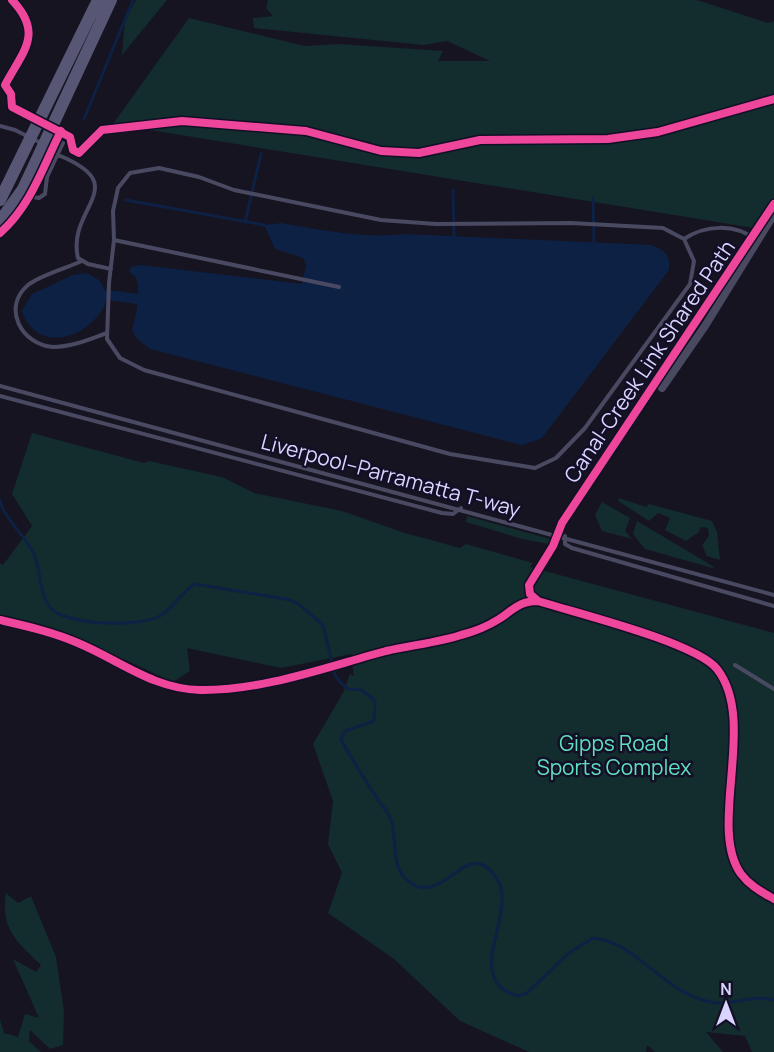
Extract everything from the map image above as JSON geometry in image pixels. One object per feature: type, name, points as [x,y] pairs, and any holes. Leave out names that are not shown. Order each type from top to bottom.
[{"type":"main road","points":[[0,200],[98,0]]},
{"type":"main road","points":[[0,221],[20,195],[111,0]]},
{"type":"street","points":[[662,388],[705,326],[774,214]]},
{"type":"lane","points":[[0,126],[45,144]]},
{"type":"lane","points":[[20,195],[39,198],[45,194],[47,177],[63,143]]},
{"type":"lane","points":[[58,155],[87,170],[94,182],[94,200],[78,226],[76,248],[78,258],[88,264],[111,268]]},
{"type":"lane","points":[[159,168],[199,177],[234,190],[381,220],[436,224],[571,223],[663,228],[684,239],[694,261],[690,284],[585,428],[556,458],[535,468],[450,454],[144,370],[120,358],[107,339],[114,240],[112,212],[118,188],[130,173],[159,168]]},
{"type":"lane","points":[[684,239],[703,228],[715,227],[757,240]]},
{"type":"lane","points":[[114,240],[339,287]]},
{"type":"lane","points":[[82,261],[29,284],[16,300],[14,316],[25,335],[38,343],[52,347],[73,345],[107,333]]},
{"type":"lane","name":"Liverpool–Parramatta T-way","points":[[0,386],[339,478],[461,508],[774,595]]},
{"type":"lane","points":[[0,396],[442,513],[453,514],[461,508]]},
{"type":"lane","points":[[565,537],[565,544],[572,548],[774,606]]},
{"type":"lane","points":[[735,665],[774,689]]},
{"type":"green space","points":[[136,0],[167,0],[122,55],[125,19]]},
{"type":"green space","points":[[268,0],[697,0],[768,23],[774,21],[774,200],[754,228],[113,124],[189,18],[305,46],[338,44],[443,51],[438,61],[490,61],[447,41],[424,45],[254,28],[253,18],[273,16],[266,8]]},
{"type":"green space","name":"Gipps Road Sports Complex","points":[[32,433],[144,463],[149,461],[222,477],[254,493],[342,511],[405,533],[460,548],[466,544],[533,563],[530,567],[774,633],[774,1052],[752,1052],[745,1036],[706,1032],[723,1052],[655,1052],[647,1045],[646,1052],[529,1052],[460,1021],[394,959],[328,913],[342,873],[328,844],[333,801],[313,744],[343,693],[350,674],[354,676],[351,654],[281,668],[187,648],[190,671],[173,682],[69,634],[0,615],[0,563],[3,565],[32,526],[12,494]]},
{"type":"green space","points":[[619,498],[646,507],[649,504],[712,521],[717,532],[720,560],[707,556],[702,545],[709,536],[708,528],[700,527],[699,532],[686,541],[665,530],[670,518],[658,513],[649,521],[618,501]]},
{"type":"green space","points":[[602,502],[630,518],[625,531],[632,539],[602,531],[595,515]]},
{"type":"green space","points":[[467,516],[550,539],[549,544],[522,539],[466,522]]},
{"type":"green space","points":[[637,521],[716,569],[645,549],[633,534]]},
{"type":"green space","points":[[6,893],[18,903],[31,896],[56,957],[64,1012],[63,1045],[50,1049],[30,1030],[29,1041],[41,1052],[0,1052],[0,1019],[4,1033],[18,1037],[25,1014],[39,1018],[13,959],[36,972],[41,965],[18,942],[8,926]]},
{"type":"water","points":[[281,223],[358,235],[405,234],[651,245],[666,253],[669,270],[542,438],[522,445],[150,349],[136,338],[132,329],[138,289],[136,278],[129,271],[131,267],[140,265],[302,284],[306,265],[303,258],[275,249],[264,225]]},
{"type":"water","points":[[87,273],[99,280],[108,295],[93,321],[68,336],[54,338],[41,334],[30,326],[22,311],[32,294],[73,275]]},
{"type":"waterway","points":[[84,119],[133,0]]},
{"type":"waterway","points":[[245,222],[261,154]]},
{"type":"waterway","points":[[453,190],[454,236]]},
{"type":"waterway","points":[[593,198],[594,243]]},
{"type":"waterway","points":[[126,200],[264,225]]},
{"type":"waterway","points":[[108,295],[137,299]]},
{"type":"waterway","points":[[0,500],[6,514],[34,554],[43,594],[49,606],[56,613],[68,618],[101,623],[148,620],[163,614],[195,584],[291,600],[323,625],[335,675],[348,689],[362,690],[375,701],[374,721],[345,731],[341,739],[390,817],[397,863],[404,877],[423,888],[435,886],[466,866],[476,863],[486,867],[497,879],[502,893],[492,961],[493,976],[501,988],[518,996],[527,993],[569,953],[593,938],[606,940],[618,946],[676,988],[701,999],[719,1003],[755,998],[774,1000]]},
{"type":"cycle path","points":[[12,0],[22,12],[29,33],[24,52],[5,85],[11,94],[12,107],[70,137],[73,150],[79,153],[102,130],[182,121],[306,131],[381,151],[419,153],[480,140],[608,139],[658,132],[774,99]]},
{"type":"cycle path","points":[[0,233],[20,211],[28,198],[61,131]]},
{"type":"cycle path","name":"Canal-Creek Link Shared Path","points":[[538,601],[530,594],[529,585],[553,546],[562,523],[774,204]]},
{"type":"cycle path","points":[[0,620],[69,639],[167,685],[200,690],[247,687],[317,671],[386,651],[452,638],[485,626],[531,601],[538,601],[660,639],[705,659],[717,669],[728,691],[733,716],[734,744],[729,802],[732,854],[741,874],[756,888],[774,899]]}]
